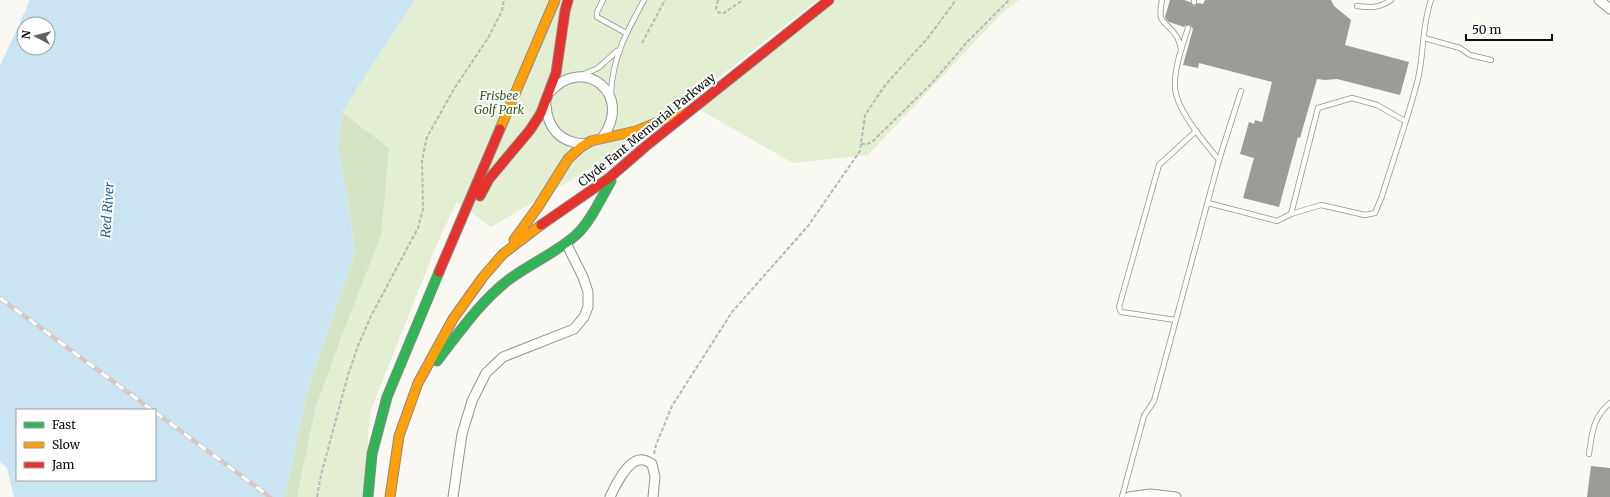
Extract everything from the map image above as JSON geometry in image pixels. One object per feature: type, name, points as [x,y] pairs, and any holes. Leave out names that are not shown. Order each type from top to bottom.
[{"type":"main road","points":[[368,497],[372,454],[387,397],[436,277],[555,0]]},
{"type":"main road","points":[[436,277],[489,179],[530,130],[541,113],[556,73],[568,0]]},
{"type":"main road","name":"Clyde Fant Memorial Parkway","points":[[390,497],[399,436],[423,372],[453,319],[479,282],[503,254],[621,168],[695,106],[829,0]]},
{"type":"main road","points":[[503,254],[538,207],[568,159],[586,144],[602,138],[636,131],[695,106]]},
{"type":"main road","points":[[407,413],[432,368],[476,310],[507,281],[531,264],[566,243],[577,234],[587,221],[608,183],[621,168]]},
{"type":"street","points":[[1600,0],[1610,10]]},
{"type":"street","points":[[550,92],[556,85],[564,80],[577,77],[593,79],[602,86],[609,94],[613,115],[611,124],[602,138]]},
{"type":"street","points":[[546,102],[548,119],[555,133],[568,141],[586,144]]},
{"type":"street","points":[[453,497],[462,434],[472,401],[486,373],[503,357],[574,329],[584,317],[588,307],[588,292],[584,277],[566,243]]},
{"type":"street","points":[[610,497],[622,474],[636,460],[644,460],[652,464],[655,477],[653,497]]},
{"type":"street","points":[[1129,497],[1150,494],[1176,497]]},
{"type":"lane","points":[[603,0],[597,12],[598,17],[626,33]]},
{"type":"lane","points":[[610,98],[612,74],[618,50],[644,0]]},
{"type":"lane","points":[[1162,0],[1159,14],[1163,22],[1177,37],[1181,50]]},
{"type":"lane","points":[[1357,6],[1368,8],[1380,7],[1391,0]]},
{"type":"lane","points":[[1208,203],[1277,221],[1291,214],[1321,205],[1365,215],[1375,213],[1382,196],[1418,79],[1423,54],[1427,12],[1431,0]]},
{"type":"lane","points":[[1188,28],[1176,67],[1175,89],[1184,112],[1203,141],[1219,160]]},
{"type":"lane","points":[[1424,38],[1460,48],[1470,54],[1491,60]]},
{"type":"lane","points":[[577,77],[598,68],[618,50]]},
{"type":"lane","points":[[1122,497],[1144,416],[1154,401],[1219,160],[1241,91]]},
{"type":"lane","points":[[1291,214],[1318,108],[1352,98],[1377,105],[1405,121]]},
{"type":"lane","points":[[1176,320],[1121,312],[1119,307],[1158,165],[1196,130]]},
{"type":"lane","points":[[1589,454],[1595,422],[1603,409],[1610,403]]},
{"type":"path","points":[[317,497],[325,459],[358,346],[371,316],[418,228],[423,208],[422,160],[427,137],[454,89],[488,38],[502,12],[504,0]]},
{"type":"path","points":[[642,43],[665,0]]},
{"type":"path","points":[[718,0],[716,9],[719,13],[724,13],[743,0]]},
{"type":"path","points":[[652,464],[656,446],[672,406],[732,312],[808,226],[860,151],[865,115],[886,84],[927,38],[956,0]]},
{"type":"path","points":[[861,144],[872,142],[932,83],[968,41],[1009,0]]},
{"type":"green space","name":"Frisbee Golf Park","points":[[415,0],[818,0],[637,141],[491,227],[457,202],[439,239],[370,412],[364,497],[297,497],[315,410],[345,327],[389,148],[342,112]]},
{"type":"green space","points":[[836,0],[1019,0],[1004,11],[868,155],[793,163],[695,107]]},
{"type":"green space","points":[[342,112],[389,148],[381,235],[345,327],[315,410],[297,497],[285,497],[308,389],[355,254],[348,200],[338,147]]},
{"type":"water","name":"Red River","points":[[30,0],[415,0],[342,112],[338,147],[348,200],[355,254],[308,389],[285,497],[14,497],[7,468],[0,462],[0,66],[16,31],[16,56],[56,56],[56,16],[23,16]]},
{"type":"building","points":[[1170,0],[1184,0],[1190,2],[1194,6],[1198,3],[1203,4],[1205,0],[1331,0],[1334,6],[1351,20],[1345,45],[1409,62],[1400,95],[1337,79],[1317,79],[1300,138],[1298,137],[1279,207],[1243,198],[1254,158],[1240,154],[1249,122],[1254,124],[1255,120],[1262,122],[1272,82],[1199,63],[1198,68],[1183,65],[1193,29],[1190,25],[1186,25],[1184,27],[1169,22],[1166,19],[1165,17]]},
{"type":"building","points":[[1591,466],[1610,468],[1610,497],[1587,497]]},
{"type":"railway","points":[[0,298],[151,409]]},
{"type":"railway","points":[[156,413],[270,497]]},
{"type":"traffic: fast","points":[[437,361],[487,299],[515,275],[560,247],[576,235],[591,216],[611,181]]},
{"type":"traffic: fast","points":[[368,497],[372,454],[387,397],[439,272]]},
{"type":"traffic: slow","points":[[500,129],[555,0]]},
{"type":"traffic: slow","points":[[514,240],[538,207],[568,159],[581,147],[591,141],[636,131],[680,113]]},
{"type":"traffic: slow","points":[[390,497],[399,436],[418,383],[453,319],[483,277],[503,254],[541,225]]},
{"type":"traffic: jam","points":[[480,196],[489,179],[530,130],[541,113],[556,73],[568,0]]},
{"type":"traffic: jam","points":[[541,225],[609,178],[646,146],[829,0]]},
{"type":"traffic: jam","points":[[439,272],[500,129]]}]
